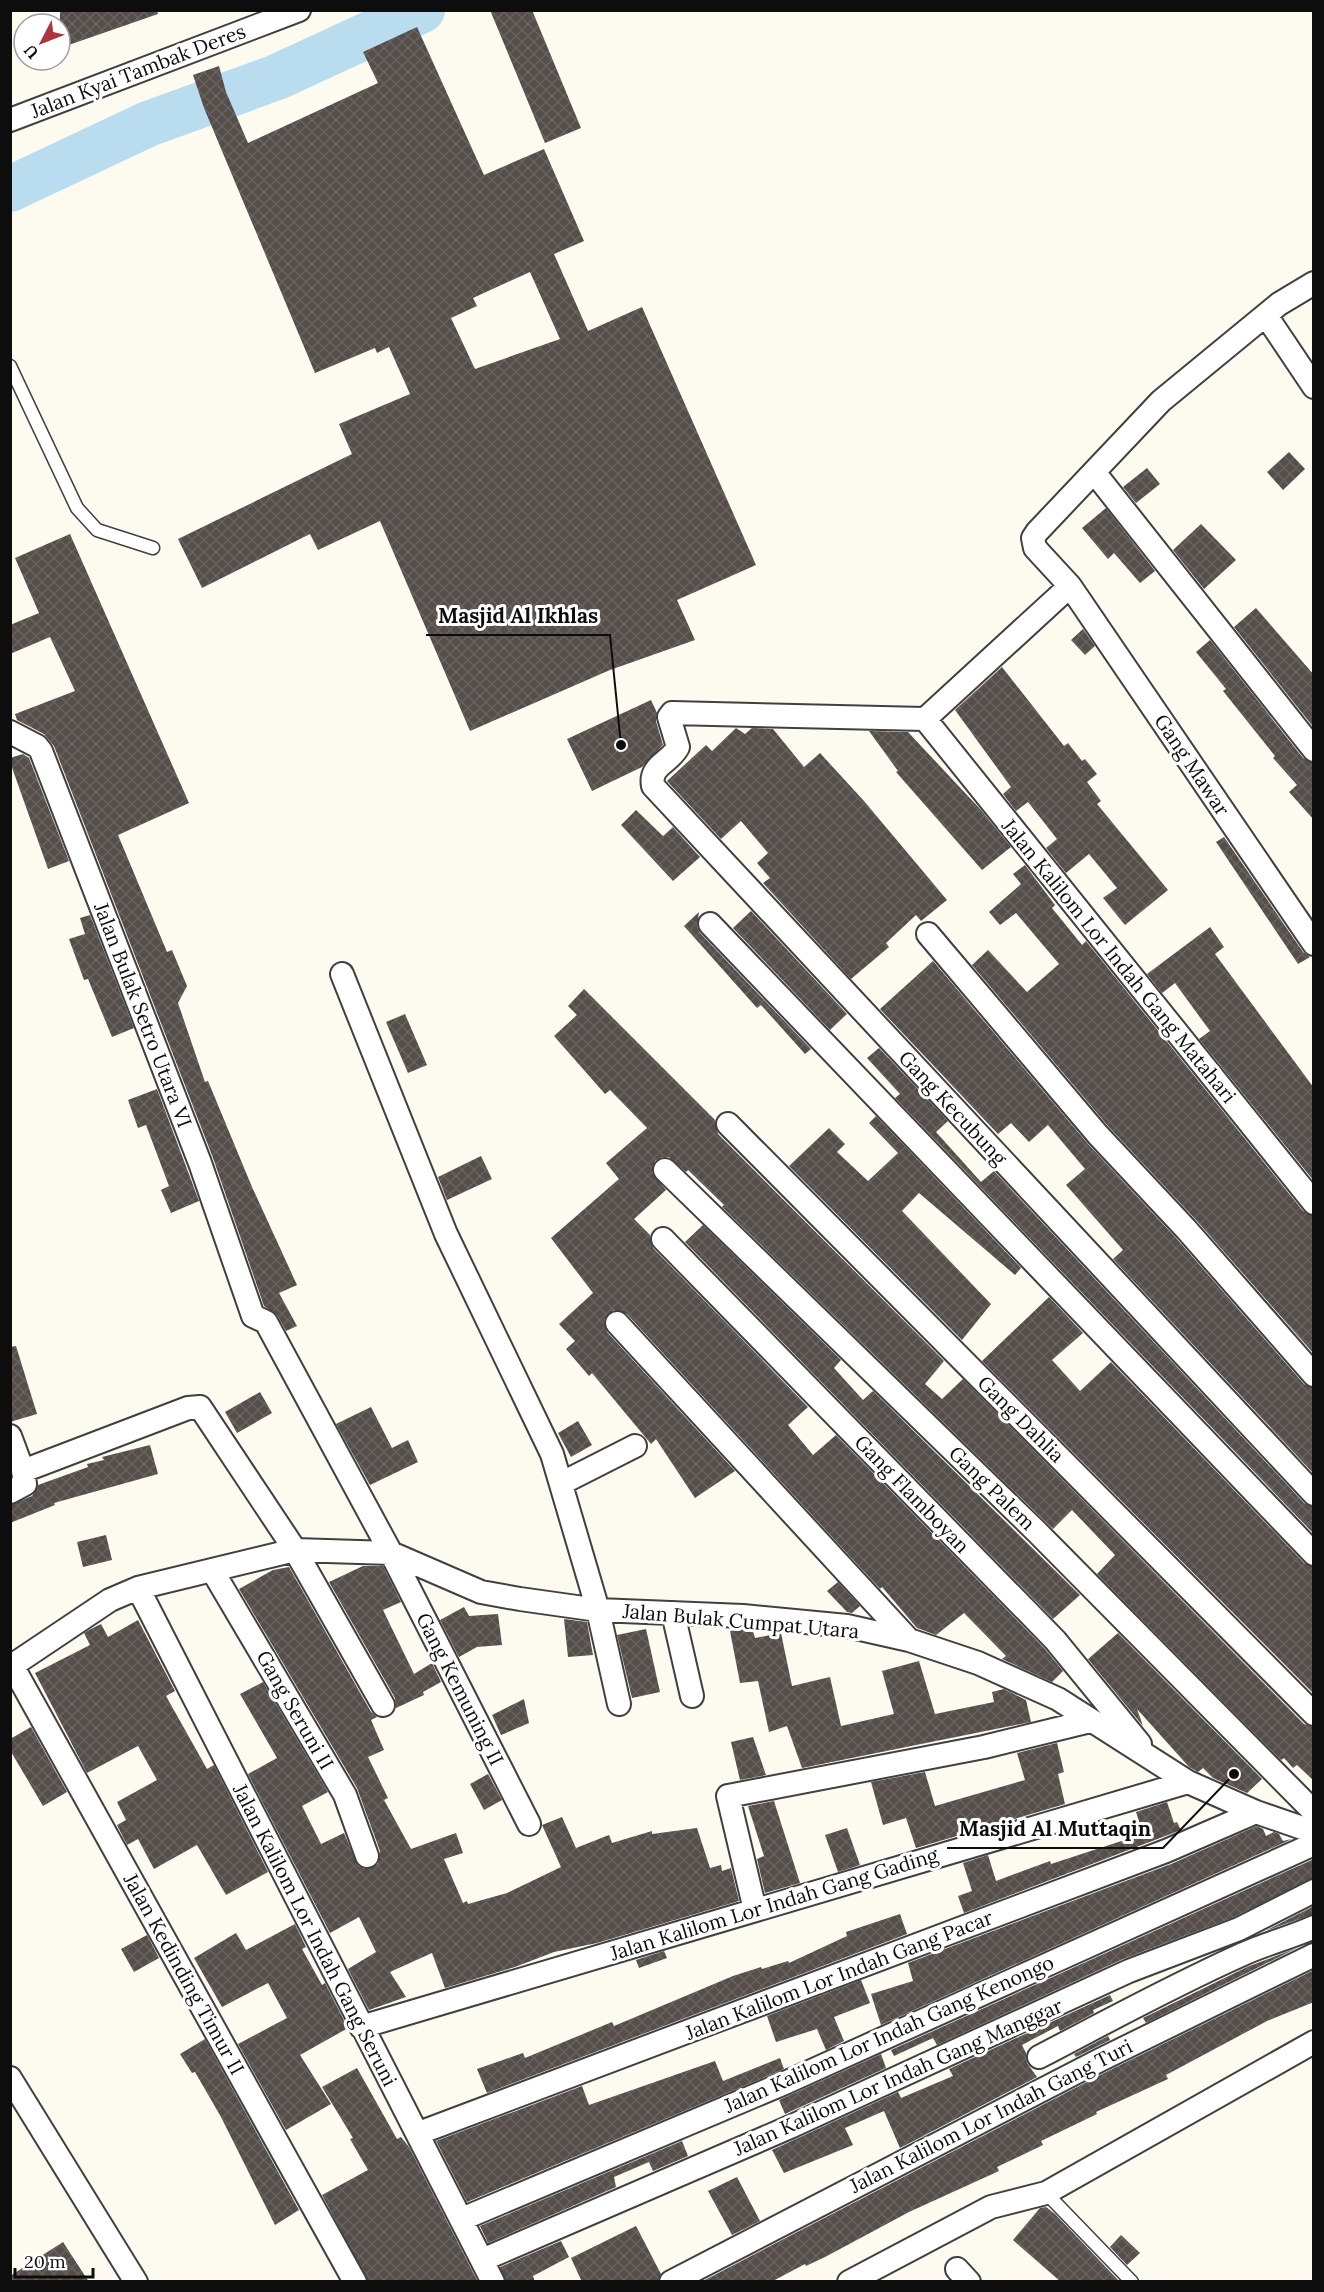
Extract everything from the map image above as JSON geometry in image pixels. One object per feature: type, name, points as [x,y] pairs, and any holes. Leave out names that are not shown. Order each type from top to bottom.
[{"type":"street","name":"Jalan Kyai Tambak Deres","points":[[10,120],[299,10]]},
{"type":"street","points":[[1314,283],[1279,304],[1161,401],[1094,472],[1314,750]]},
{"type":"street","points":[[1266,316],[1314,387]]},
{"type":"street","name":"Gang Mawar","points":[[1094,472],[1033,538],[1035,548],[1070,586],[1314,944]]},
{"type":"street","points":[[925,719],[1070,586]]},
{"type":"street","name":"Gang Kecubung","points":[[925,719],[672,712],[669,717],[678,747],[656,768],[651,777],[653,786],[1314,1494]]},
{"type":"street","name":"Jalan Kalilom Lor Indah Gang Matahari","points":[[925,719],[1314,1203]]},
{"type":"street","name":"Jalan Bulak Setro Utara VI","points":[[10,732],[37,746],[41,751],[259,1319],[392,1553]]},
{"type":"street","points":[[710,924],[1314,1554]]},
{"type":"street","points":[[928,934],[1098,1135],[1186,1229],[1314,1375]]},
{"type":"street","points":[[342,974],[446,1234],[552,1454],[598,1610],[619,1704]]},
{"type":"street","name":"Gang Dahlia","points":[[728,1124],[1314,1714]]},
{"type":"street","name":"Gang Palem","points":[[665,1170],[1036,1531],[1314,1812]]},
{"type":"street","name":"Gang Flamboyan","points":[[663,1239],[1055,1640],[1151,1758]]},
{"type":"street","points":[[617,1323],[909,1640]]},
{"type":"street","points":[[23,1471],[188,1408],[200,1407],[295,1550],[383,1705]]},
{"type":"street","points":[[10,1436],[23,1471],[25,1484],[10,1492]]},
{"type":"street","points":[[562,1483],[635,1446]]},
{"type":"street","points":[[12,1667],[110,1600],[138,1588],[295,1550],[392,1553]]},
{"type":"street","name":"Jalan Bulak Cumpat Utara","points":[[392,1553],[481,1592],[598,1610],[673,1613],[847,1626],[909,1640],[978,1663],[1058,1699],[1188,1782],[1256,1812],[1314,1832]]},
{"type":"street","name":"Gang Kemuning II","points":[[392,1553],[530,1824]]},
{"type":"street","name":"Gang Seruni II","points":[[212,1570],[345,1795],[367,1856]]},
{"type":"street","name":"Jalan Kalilom Lor Indah Gang Seruni","points":[[138,1588],[361,2027],[419,2133],[493,2282]]},
{"type":"street","points":[[673,1613],[692,1696]]},
{"type":"street","name":"Jalan Kedinding Timur II","points":[[12,1667],[355,2282]]},
{"type":"street","points":[[755,1910],[728,1796],[984,1747],[1090,1720]]},
{"type":"street","name":"Jalan Kalilom Lor Indah Gang Gading","points":[[361,2027],[1188,1782]]},
{"type":"street","name":"Jalan Kalilom Lor Indah Gang Pacar","points":[[419,2133],[1167,1851],[1256,1812]]},
{"type":"street","name":"Jalan Kalilom Lor Indah Gang Kenongo","points":[[462,2219],[787,2082],[1314,1844]]},
{"type":"street","name":"Jalan Kalilom Lor Indah Gang Manggar","points":[[482,2260],[790,2127],[1129,1971],[1239,1929],[1314,1892]]},
{"type":"street","points":[[1039,2057],[1234,1958],[1314,1927]]},
{"type":"street","name":"Jalan Kalilom Lor Indah Gang Turi","points":[[671,2282],[1100,2060],[1314,1955]]},
{"type":"street","points":[[849,2282],[991,2207],[1046,2193],[1314,2042]]},
{"type":"street","points":[[10,2078],[136,2282]]},
{"type":"lane","points":[[10,366],[77,508],[97,530],[153,548]]},
{"type":"lane","points":[[1046,2193],[1132,2282]]},
{"type":"building","points":[[60,10],[157,10],[158,14],[72,44],[72,12],[60,12]]},
{"type":"building","points":[[490,10],[532,10],[581,128],[545,143]]},
{"type":"building","points":[[417,27],[484,175],[544,149],[584,241],[554,254],[588,331],[642,307],[756,565],[677,600],[695,640],[610,670],[470,731],[380,521],[318,550],[310,534],[202,588],[178,539],[352,454],[339,424],[410,394],[389,347],[377,353],[375,348],[315,373],[204,108],[193,75],[219,66],[226,92],[248,143],[378,83],[363,52]],"holes":[[[530,272],[560,339],[475,369],[451,318],[477,306],[473,298]]]},
{"type":"building","points":[[1289,452],[1305,469],[1283,490],[1267,472]]},
{"type":"building","points":[[1147,468],[1160,484],[1136,503],[1123,487]]},
{"type":"building","points":[[1106,508],[1155,571],[1140,583],[1114,553],[1108,559],[1082,528]]},
{"type":"building","points":[[1201,524],[1236,560],[1204,589],[1173,550]]},
{"type":"building","points":[[70,534],[189,803],[118,835],[167,952],[172,950],[187,986],[178,1003],[205,1082],[208,1081],[252,1187],[297,1285],[279,1293],[297,1326],[286,1331],[277,1315],[264,1306],[213,1158],[54,746],[44,734],[17,720],[15,714],[75,691],[50,637],[10,654],[10,625],[39,613],[15,558]]},
{"type":"building","points":[[1256,608],[1314,675],[1314,728],[1234,627]]},
{"type":"building","points":[[1083,629],[1095,646],[1085,655],[1071,640]]},
{"type":"building","points":[[1210,640],[1303,758],[1314,763],[1314,820],[1289,792],[1297,785],[1273,758],[1275,756],[1223,691],[1226,689],[1196,652]]},
{"type":"building","points":[[1002,667],[1064,746],[1068,743],[1082,761],[1085,759],[1097,774],[1087,782],[1101,801],[1097,804],[1168,890],[1125,925],[1103,898],[1117,888],[1089,854],[1066,873],[1046,848],[1057,839],[1028,802],[1016,811],[1003,794],[1011,787],[955,710]]},
{"type":"building","points":[[651,700],[657,713],[656,721],[663,745],[642,767],[592,791],[567,739]]},
{"type":"building","points":[[736,728],[745,734],[752,728],[773,729],[804,767],[820,753],[864,801],[947,900],[921,921],[916,915],[886,943],[889,947],[851,979],[763,883],[770,878],[757,863],[768,853],[741,821],[721,839],[667,781],[706,745],[712,751]]},
{"type":"building","points":[[869,731],[908,732],[981,810],[1011,847],[982,870],[896,772],[898,771]]},
{"type":"building","points":[[23,754],[29,758],[69,861],[48,869],[10,762],[10,758]]},
{"type":"building","points":[[636,810],[663,836],[673,827],[700,857],[673,881],[621,825]]},
{"type":"building","points":[[1224,837],[1303,952],[1310,957],[1298,964],[1216,842]]},
{"type":"building","points":[[1025,865],[1055,905],[1052,908],[1082,945],[1086,941],[1303,1211],[1314,1216],[1314,1354],[1196,1220],[1108,1126],[972,965],[988,950],[1027,992],[1059,964],[1016,913],[1000,925],[989,912],[1021,884],[1013,874]]},
{"type":"building","points":[[751,911],[847,1014],[830,1030],[733,928]]},
{"type":"building","points":[[699,912],[697,927],[700,933],[811,1049],[805,1054],[761,1005],[757,1008],[684,926]]},
{"type":"building","points":[[90,915],[134,1028],[112,1037],[88,979],[84,980],[69,939],[85,934],[80,918]]},
{"type":"building","points":[[1210,927],[1224,947],[1215,954],[1314,1088],[1314,1181],[1199,1039],[1210,1031],[1175,983],[1162,993],[1147,974]]},
{"type":"building","points":[[933,961],[1088,1144],[1176,1238],[1304,1384],[1314,1388],[1314,1474],[1113,1259],[1123,1250],[1066,1185],[1085,1169],[1048,1125],[1029,1142],[1011,1123],[998,1134],[880,1009]]},
{"type":"building","points":[[584,989],[715,1120],[718,1134],[944,1361],[925,1384],[942,1399],[963,1379],[1304,1724],[1314,1727],[1314,1781],[1297,1765],[1293,1768],[1284,1758],[1281,1760],[1097,1574],[1115,1555],[1072,1510],[1053,1529],[722,1207],[724,1205],[688,1170],[686,1172],[669,1157],[662,1157],[655,1161],[652,1173],[666,1190],[634,1219],[650,1235],[653,1248],[808,1407],[788,1425],[813,1455],[836,1435],[1045,1649],[1063,1671],[1052,1682],[1002,1659],[1006,1656],[964,1613],[936,1635],[917,1628],[882,1587],[880,1589],[627,1314],[613,1310],[604,1320],[607,1332],[735,1471],[695,1498],[656,1439],[651,1444],[592,1373],[589,1376],[566,1349],[575,1341],[559,1324],[593,1293],[551,1238],[619,1179],[606,1163],[647,1128],[610,1090],[605,1094],[554,1036],[577,1015],[568,1006]]},
{"type":"building","points":[[405,1014],[427,1065],[408,1073],[386,1022]]},
{"type":"building","points":[[879,1048],[948,1121],[936,1132],[981,1182],[994,1171],[1304,1503],[1314,1507],[1314,1534],[895,1098],[900,1094],[867,1058]]},
{"type":"building","points":[[157,1089],[199,1201],[171,1213],[161,1190],[169,1186],[146,1125],[138,1128],[128,1100]]},
{"type":"building","points":[[876,1116],[1021,1268],[1015,1275],[919,1193],[902,1211],[991,1304],[962,1340],[789,1166],[829,1128],[845,1144],[837,1152],[868,1181],[898,1153],[869,1123]]},
{"type":"building","points":[[481,1156],[492,1179],[447,1200],[438,1177]]},
{"type":"building","points":[[703,1225],[841,1360],[834,1368],[863,1400],[873,1391],[1080,1595],[1053,1619],[685,1242]]},
{"type":"building","points":[[1049,1297],[1083,1333],[1052,1360],[1080,1391],[1111,1362],[1304,1563],[1314,1567],[1314,1694],[982,1361]]},
{"type":"building","points":[[16,1346],[37,1414],[10,1422],[10,1347]]},
{"type":"building","points":[[260,1392],[272,1413],[237,1433],[225,1412]]},
{"type":"building","points":[[371,1407],[392,1448],[408,1440],[418,1462],[370,1485],[336,1424]]},
{"type":"building","points":[[578,1421],[592,1445],[571,1457],[558,1433]]},
{"type":"building","points":[[150,1445],[158,1474],[54,1503],[55,1505],[10,1523],[10,1505],[32,1496],[38,1485],[88,1467],[87,1464],[104,1460],[102,1457]]},
{"type":"building","points":[[106,1535],[112,1560],[83,1567],[77,1542]]},
{"type":"building","points":[[363,1566],[383,1566],[401,1602],[383,1610],[414,1674],[432,1663],[441,1682],[423,1692],[424,1695],[396,1708],[395,1698],[329,1582]]},
{"type":"building","points":[[289,1567],[371,1712],[377,1717],[371,1720],[384,1750],[368,1757],[388,1798],[384,1800],[411,1849],[456,1833],[463,1853],[444,1859],[463,1903],[467,1901],[468,1904],[507,1893],[561,1867],[542,1825],[562,1817],[576,1848],[609,1835],[612,1843],[652,1831],[652,1834],[697,1828],[710,1868],[721,1865],[722,1871],[731,1868],[739,1901],[597,1943],[554,1952],[515,1967],[445,1988],[432,1953],[390,1972],[406,1997],[369,2010],[348,1969],[376,1952],[359,1917],[330,1933],[248,1774],[277,1758],[240,1694],[263,1682],[328,1792],[302,1806],[321,1844],[344,1833],[358,1866],[365,1869],[378,1864],[380,1851],[357,1788],[239,1589],[273,1570]]},
{"type":"building","points":[[838,1582],[860,1606],[852,1613],[847,1612],[827,1591]]},
{"type":"building","points":[[464,1607],[469,1616],[498,1614],[502,1645],[477,1647],[459,1657],[440,1620]]},
{"type":"building","points":[[564,1619],[587,1622],[593,1655],[568,1657]]},
{"type":"building","points":[[138,1620],[175,1691],[166,1696],[207,1769],[214,1765],[268,1872],[226,1895],[197,1845],[154,1869],[138,1839],[127,1845],[117,1825],[126,1820],[117,1802],[157,1780],[138,1746],[87,1773],[35,1673],[90,1645],[84,1633],[91,1629],[101,1624],[108,1637]]},
{"type":"building","points":[[646,1629],[660,1692],[632,1698],[617,1635]]},
{"type":"building","points":[[742,1629],[753,1631],[755,1638],[781,1633],[792,1686],[830,1677],[841,1726],[894,1714],[882,1671],[919,1661],[935,1714],[994,1702],[992,1692],[1004,1689],[1026,1700],[1031,1722],[802,1768],[787,1726],[769,1732],[758,1681],[740,1683],[730,1631]]},
{"type":"building","points":[[1118,1633],[1262,1779],[1247,1793],[1213,1778],[1203,1768],[1198,1772],[1189,1767],[1137,1709],[1143,1726],[1088,1659]]},
{"type":"building","points":[[524,1699],[529,1723],[501,1735],[492,1715]]},
{"type":"building","points":[[31,1727],[67,1792],[43,1806],[10,1750],[10,1739]]},
{"type":"building","points":[[753,1737],[766,1775],[740,1780],[731,1742]]},
{"type":"building","points":[[1057,1743],[1064,1772],[1058,1774],[1065,1804],[916,1848],[906,1818],[883,1825],[871,1782],[925,1772],[935,1806],[1025,1780],[1017,1753]]},
{"type":"building","points":[[488,1774],[502,1800],[484,1810],[470,1784]]},
{"type":"building","points":[[774,1801],[800,1883],[765,1893],[757,1859],[764,1856],[748,1806]]},
{"type":"building","points":[[1167,1802],[1174,1823],[1177,1822],[1181,1830],[964,1913],[958,1896],[972,1891],[963,1863],[988,1855],[996,1881],[1050,1861],[1051,1864],[1143,1834],[1136,1812]]},
{"type":"building","points":[[1257,1826],[1263,1829],[1266,1836],[1274,1832],[1279,1834],[1283,1841],[1292,1839],[881,2025],[871,1994],[913,1981],[908,1963],[1171,1864]]},
{"type":"building","points":[[847,1828],[860,1865],[838,1872],[825,1835]]},
{"type":"building","points":[[1314,1859],[1314,1878],[1234,1917],[1123,1959],[937,2045],[933,2038],[894,2056],[891,2050]]},
{"type":"building","points":[[1314,1906],[1314,1914],[1265,1931]]},
{"type":"building","points":[[900,1914],[907,1934],[487,2093],[477,2069],[523,2053],[525,2058],[612,2022],[614,2026],[733,1976],[761,1967],[762,1969],[788,1961],[789,1963],[847,1936],[846,1932]]},
{"type":"building","points":[[295,1924],[306,1947],[302,1949],[322,1985],[325,1983],[348,2028],[300,2055],[331,2104],[286,2130],[238,2044],[287,2018],[268,1983],[222,2007],[194,1958],[236,1933],[246,1950]]},
{"type":"building","points":[[147,1935],[159,1958],[134,1972],[121,1949]]},
{"type":"building","points":[[1297,1948],[1146,2023],[1143,2018],[1247,1967]]},
{"type":"building","points":[[664,1951],[667,1958],[639,1968],[636,1960]]},
{"type":"building","points":[[1314,1970],[1314,2002],[1267,2021],[1166,2075],[1168,2079],[1096,2112],[1097,2114],[1041,2141],[1043,2145],[997,2167],[999,2171],[909,2212],[827,2256],[806,2266],[805,2264],[771,2282],[701,2282],[1106,2072]]},
{"type":"building","points":[[861,1980],[870,2003],[834,2017],[844,2041],[826,2050],[817,2029],[776,2042],[767,2016]]},
{"type":"building","points":[[1110,1995],[1113,2001],[1093,2010],[1094,2013],[1060,2031],[1058,2026],[1022,2045],[1027,2063],[1037,2077],[900,2148],[884,2111],[845,2128],[853,2145],[784,2173],[772,2150],[898,2092],[901,2098],[953,2076],[949,2069]]},
{"type":"building","points":[[1108,2036],[1110,2040],[1076,2057],[1074,2054]]},
{"type":"building","points":[[205,2039],[299,2210],[275,2225],[221,2117],[195,2072],[192,2073],[180,2054]]},
{"type":"building","points":[[881,2054],[886,2068],[785,2114],[779,2100]]},
{"type":"building","points":[[780,2058],[784,2069],[467,2202],[436,2141],[582,2086],[589,2105],[715,2061],[723,2081]]},
{"type":"building","points":[[357,2068],[397,2139],[401,2137],[409,2147],[478,2282],[368,2282],[322,2195],[368,2170],[350,2139],[353,2138],[322,2087]]},
{"type":"building","points":[[682,2141],[688,2156],[653,2171],[649,2162],[614,2177],[616,2187],[488,2243],[480,2226]]},
{"type":"building","points":[[737,2177],[760,2221],[732,2235],[708,2191]]},
{"type":"building","points":[[1046,2207],[1120,2282],[1061,2282],[1013,2240],[1040,2208]]},
{"type":"building","points":[[636,2226],[661,2274],[658,2282],[582,2282],[571,2258]]},
{"type":"building","points":[[1121,2235],[1140,2253],[1127,2265],[1110,2247]]},
{"type":"building","points":[[561,2241],[569,2257],[533,2276],[535,2282],[506,2282],[500,2267]]},
{"type":"building","points":[[63,2242],[89,2282],[10,2282],[10,2276]]},
{"type":"waterway","points":[[10,189],[148,124],[277,77],[422,10]]},
{"type":"place","name":"Masjid Al Ikhlas","points":[[621,745]]},
{"type":"place","name":"Masjid Al Muttaqin","points":[[1234,1774]]}]
